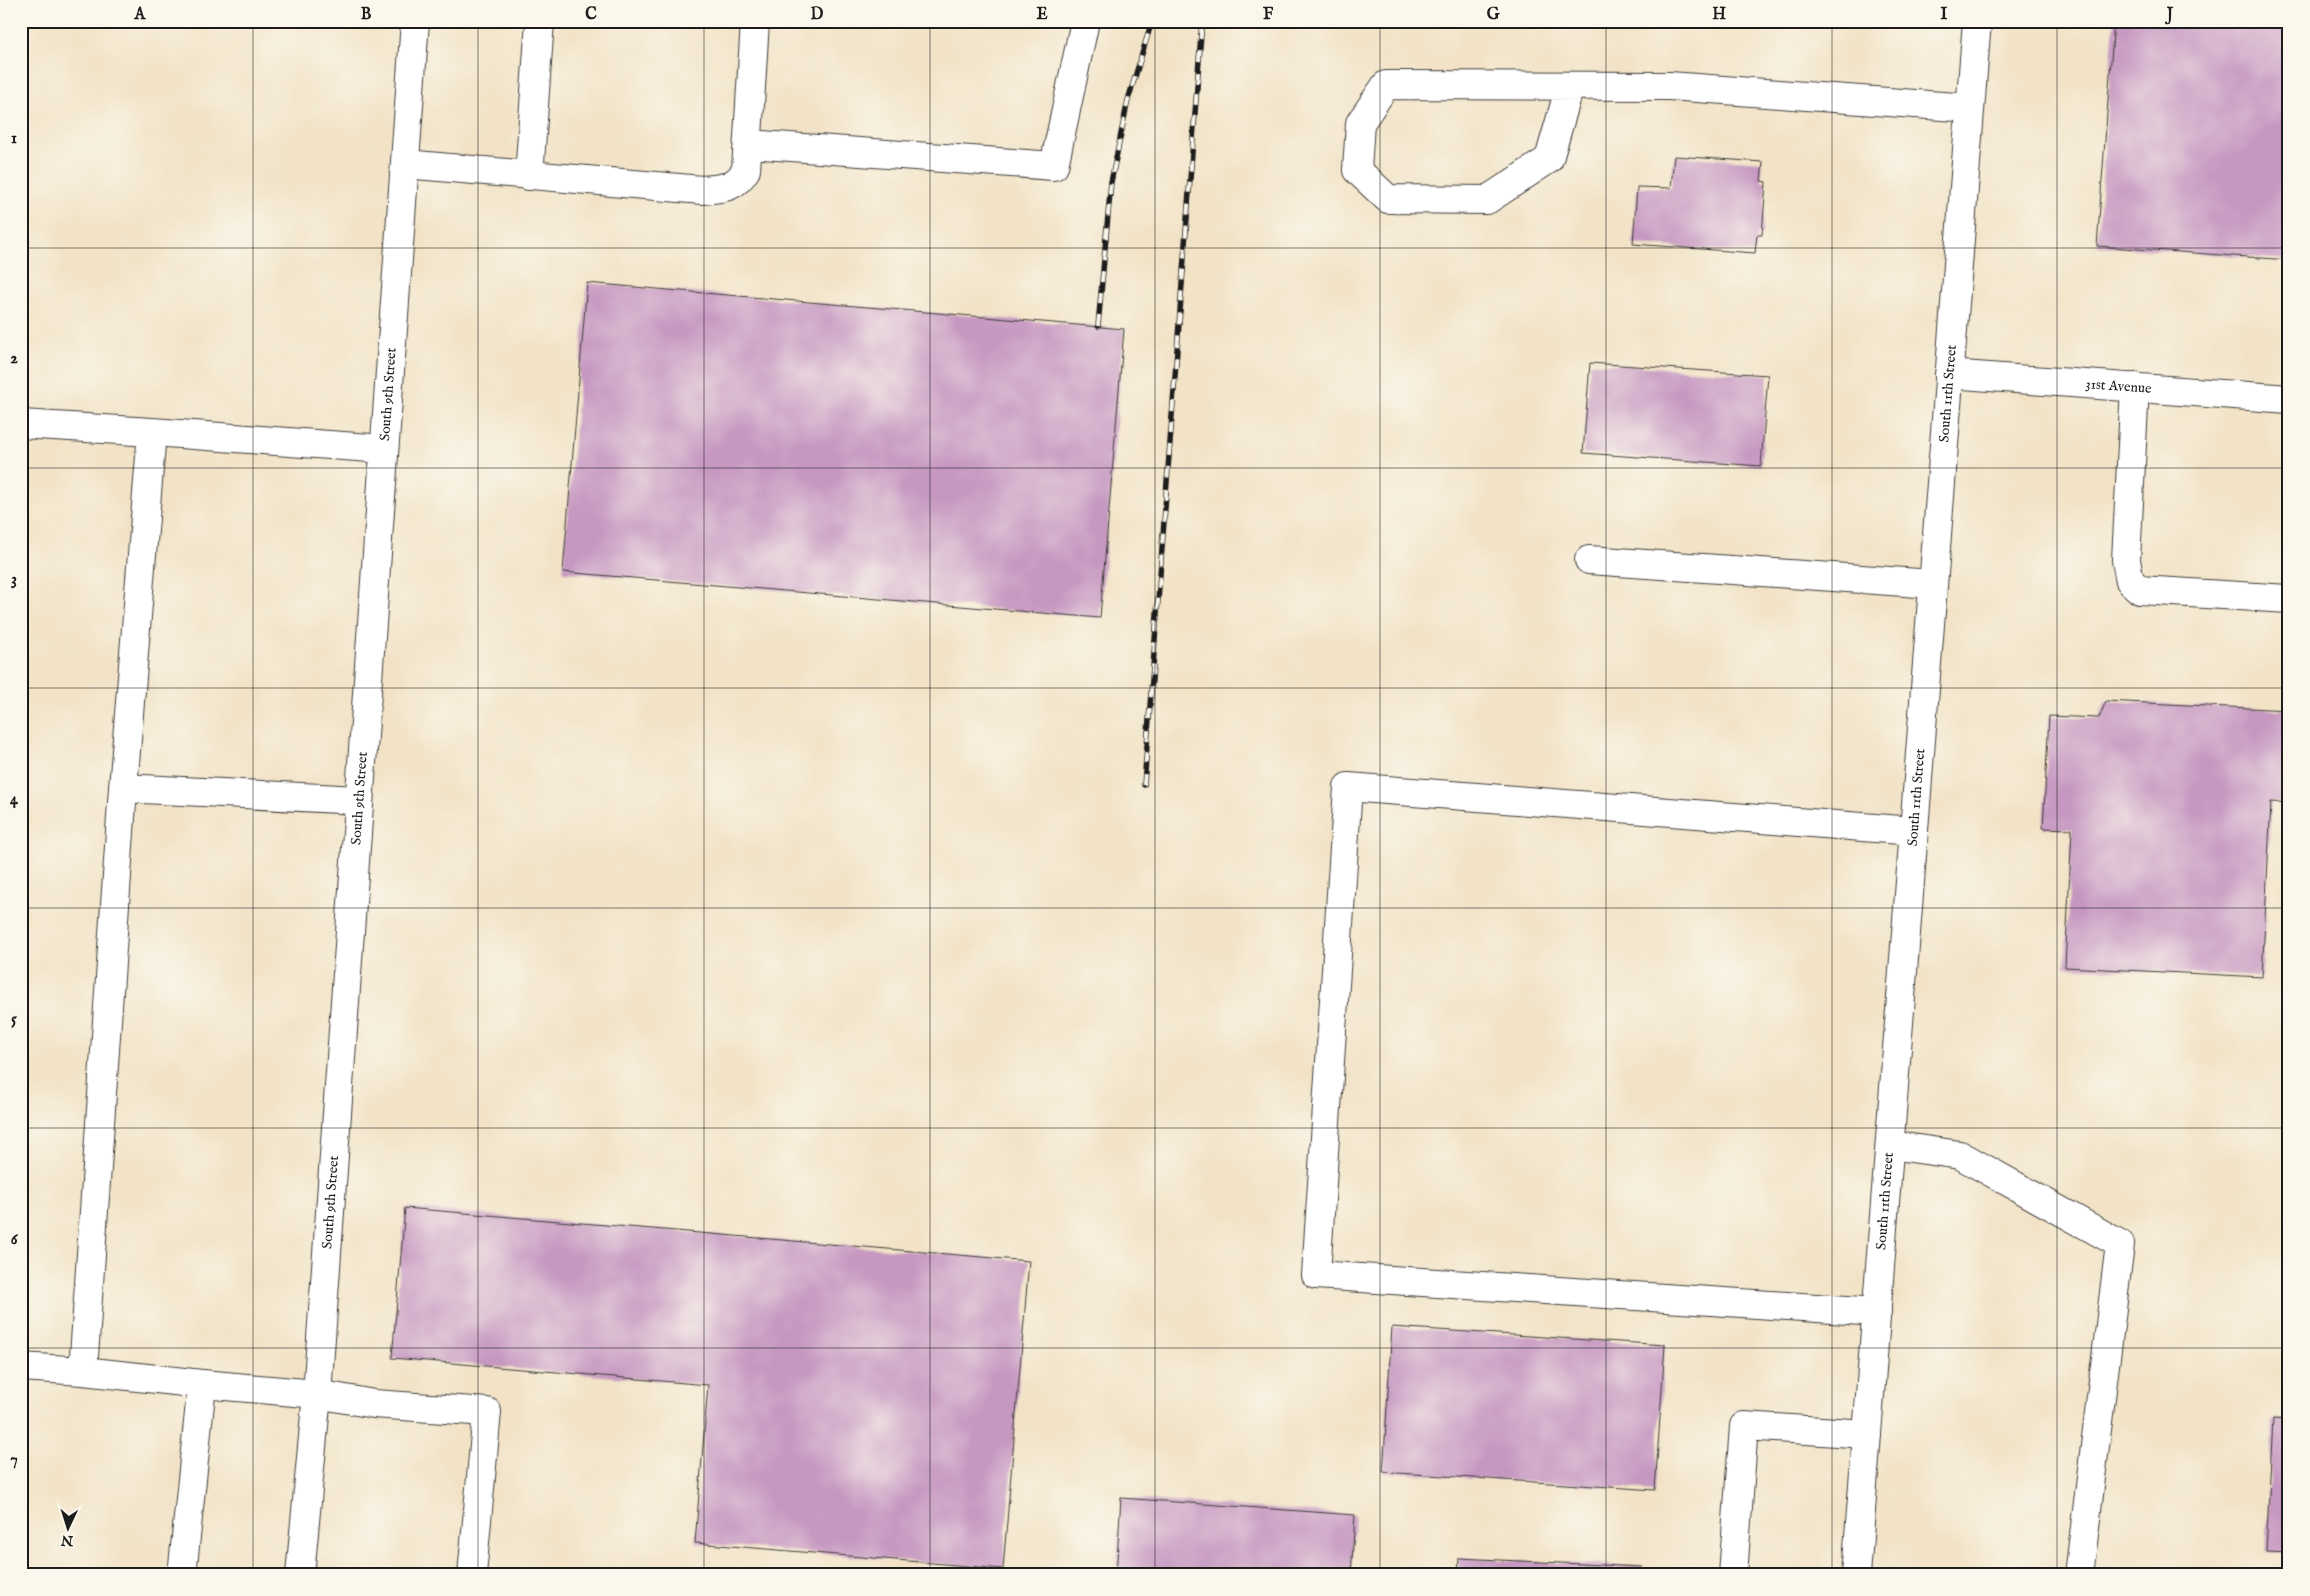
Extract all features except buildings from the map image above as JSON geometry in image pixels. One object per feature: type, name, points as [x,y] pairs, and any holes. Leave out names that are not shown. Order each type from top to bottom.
[{"type":"street","name":"South 9th Street","points":[[300,1575],[317,1394],[414,21]]},
{"type":"street","points":[[529,176],[540,21]]},
{"type":"street","points":[[404,164],[702,190],[726,188],[740,181],[746,170],[755,21]]},
{"type":"street","points":[[748,144],[1054,166],[1084,21]]},
{"type":"street","name":"South 11th Street","points":[[1856,1575],[1977,21]]},
{"type":"street","points":[[1570,86],[1549,159],[1487,200],[1388,199],[1357,170],[1360,123],[1386,85],[1669,86],[1970,108]]},
{"type":"street","name":"31st Avenue","points":[[1949,374],[2289,399]]},
{"type":"street","points":[[2135,387],[2126,560],[2130,581],[2140,590],[2289,599]]},
{"type":"street","points":[[21,424],[384,449]]},
{"type":"street","points":[[83,1371],[122,788],[152,432]]},
{"type":"street","points":[[1589,560],[1933,584]]},
{"type":"street","points":[[1877,1312],[1316,1275],[1348,787],[1914,831]]},
{"type":"street","points":[[122,788],[359,800]]},
{"type":"street","points":[[1890,1145],[1960,1155],[2120,1244],[2079,1575]]},
{"type":"street","points":[[21,1367],[83,1371],[317,1394],[374,1404],[487,1412],[472,1575]]},
{"type":"street","points":[[182,1575],[202,1384]]},
{"type":"street","points":[[1733,1575],[1744,1426],[1867,1434]]},
{"type":"railway","points":[[1098,326],[1111,182],[1128,100],[1152,21]]},
{"type":"railway","points":[[1144,785],[1202,21]]}]
